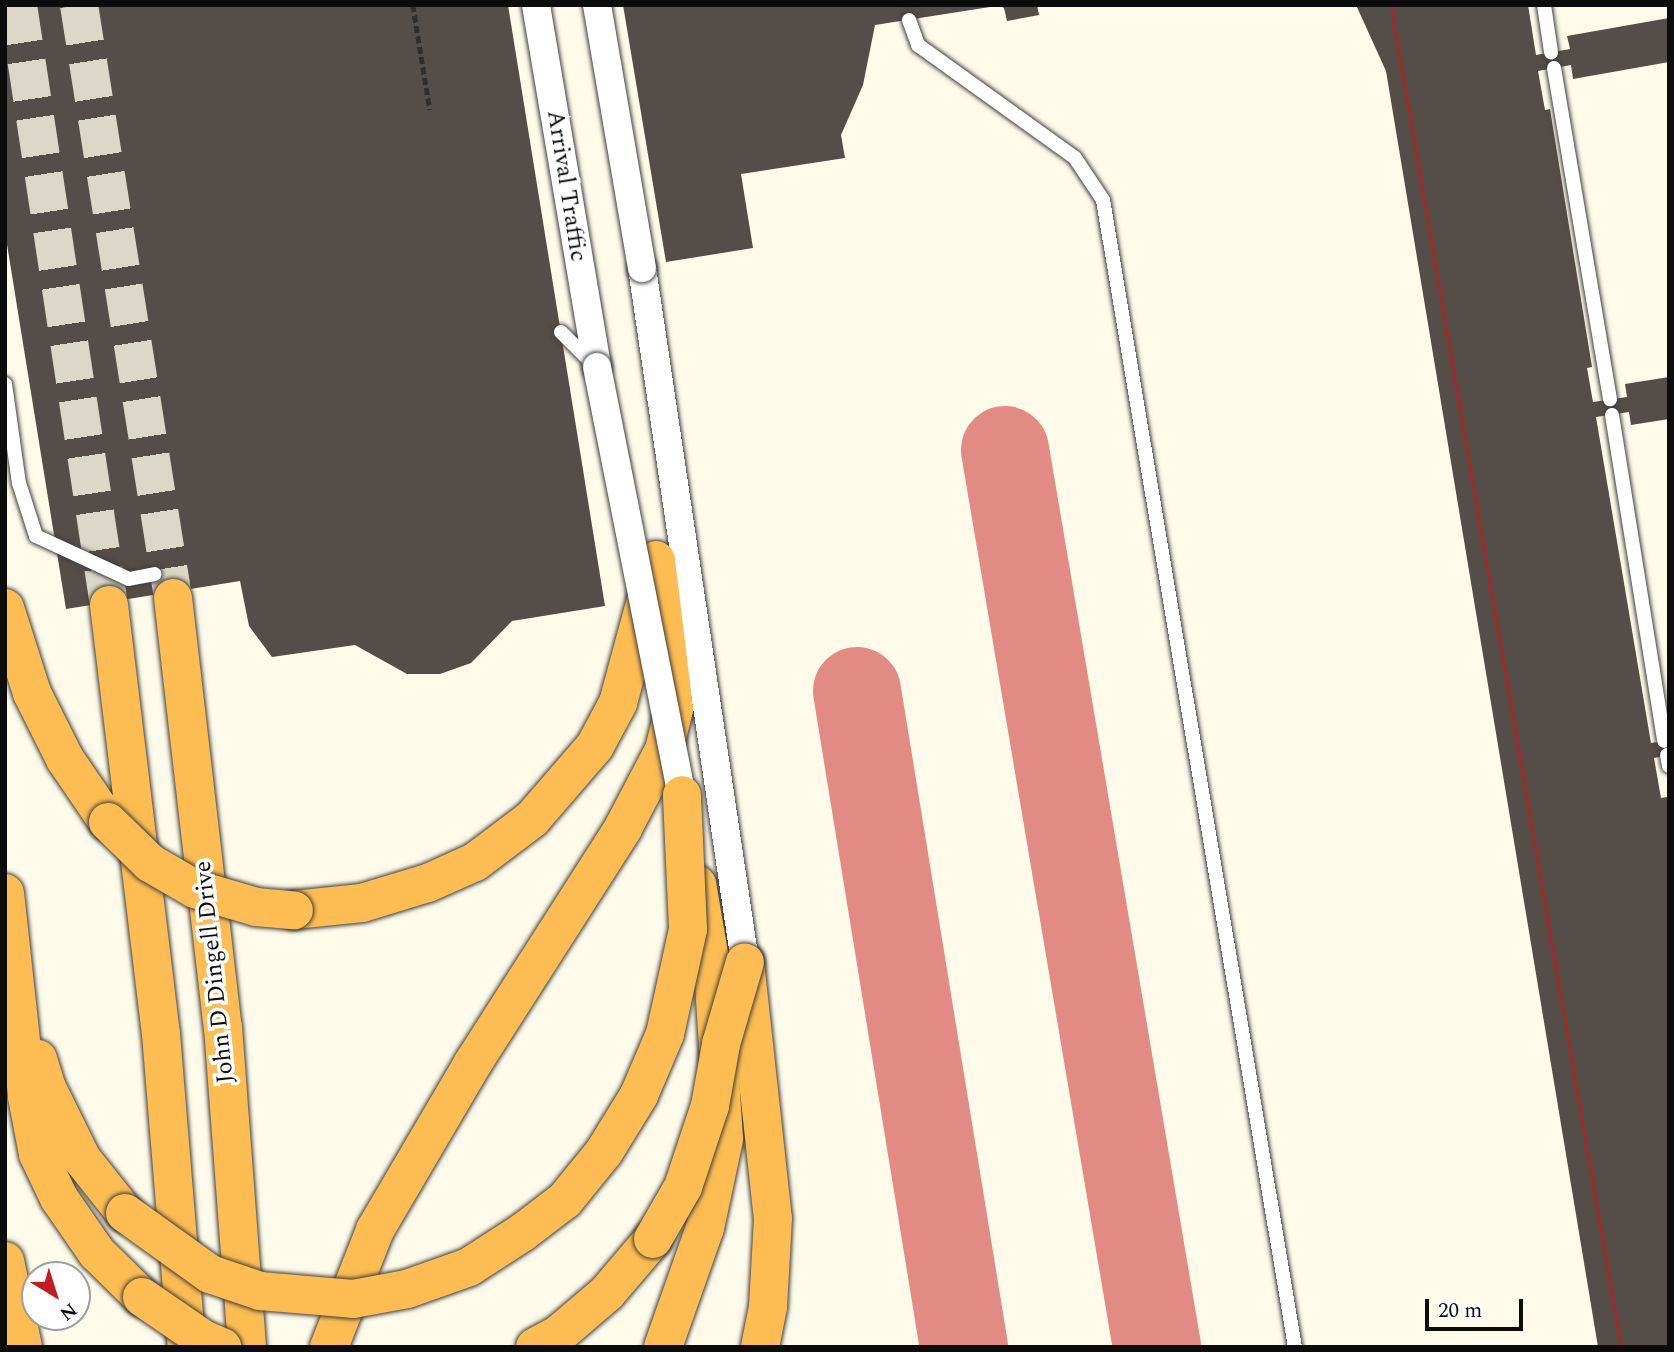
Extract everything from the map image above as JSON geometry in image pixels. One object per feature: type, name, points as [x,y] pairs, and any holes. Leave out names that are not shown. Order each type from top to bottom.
[{"type":"highway","points":[[5,608],[32,693],[65,759],[108,822],[150,863],[195,889],[256,907],[294,910],[362,903],[428,883],[475,862],[532,819],[595,746],[618,704],[656,560],[674,709],[664,750],[624,828],[473,1063],[375,1230],[329,1347]]},
{"type":"highway","name":"John D Dingell Drive","points":[[164,586],[223,1027],[247,1347]]},
{"type":"highway","points":[[109,605],[161,1034],[187,1347]]},
{"type":"highway","points":[[19,997],[47,1088],[62,1121],[82,1158],[125,1213],[210,1274],[260,1291],[353,1299],[407,1289],[470,1267],[523,1233],[565,1200],[604,1152],[639,1095],[665,1034],[688,929],[682,795]]},
{"type":"highway","points":[[663,1347],[684,1290],[719,1176],[724,1139],[714,983],[682,795]]},
{"type":"highway","points":[[5,892],[19,997],[27,1097],[38,1154],[59,1198],[97,1253],[142,1297],[204,1339],[222,1347]]},
{"type":"highway","points":[[535,1347],[559,1334],[607,1293],[653,1239],[683,1187],[710,1106],[721,1044],[745,962]]},
{"type":"highway","points":[[745,962],[773,1219],[768,1307],[760,1347]]},
{"type":"highway","points":[[5,1261],[23,1347]]},
{"type":"street","name":"Arrival Traffic","points":[[536,5],[597,367],[682,795]]},
{"type":"street","points":[[597,5],[658,360],[745,962]]},
{"type":"lane","points":[[1544,5],[1551,52]]},
{"type":"lane","points":[[909,20],[918,45],[1075,158],[1093,179],[1106,208],[1295,1347]]},
{"type":"lane","points":[[1554,68],[1610,399]]},
{"type":"lane","points":[[561,332],[597,367]]},
{"type":"lane","points":[[5,384],[19,483],[36,536],[129,579],[164,586]]},
{"type":"lane","points":[[1612,415],[1667,754]]},
{"type":"path","points":[[412,5],[430,110]]},
{"type":"building","points":[[5,5],[508,5],[605,606],[512,621],[471,663],[440,674],[407,674],[355,645],[272,657],[249,626],[240,581],[66,609],[5,232]]},
{"type":"building","points":[[623,5],[990,7],[875,25],[863,85],[841,135],[845,158],[741,174],[753,248],[666,262]]},
{"type":"building","points":[[999,5],[1037,5],[1039,15],[1007,21],[1004,8]]},
{"type":"building","points":[[1356,5],[1528,5],[1536,55],[1570,49],[1567,36],[1669,18],[1669,62],[1573,79],[1571,65],[1538,71],[1545,110],[1550,109],[1592,367],[1587,368],[1593,402],[1627,397],[1625,384],[1669,377],[1669,419],[1631,425],[1629,412],[1596,417],[1651,743],[1669,740],[1669,755],[1654,758],[1661,798],[1667,797],[1669,806],[1669,1347],[1598,1347],[1386,71]]},
{"type":"taxiway","points":[[1005,450],[1157,1347]]},
{"type":"taxiway","points":[[857,691],[964,1347]]},
{"type":"tunnel","points":[[18,5],[109,605]]},
{"type":"tunnel","points":[[79,5],[173,598]]},
{"type":"tram line","points":[[1391,5],[1621,1347]]}]
